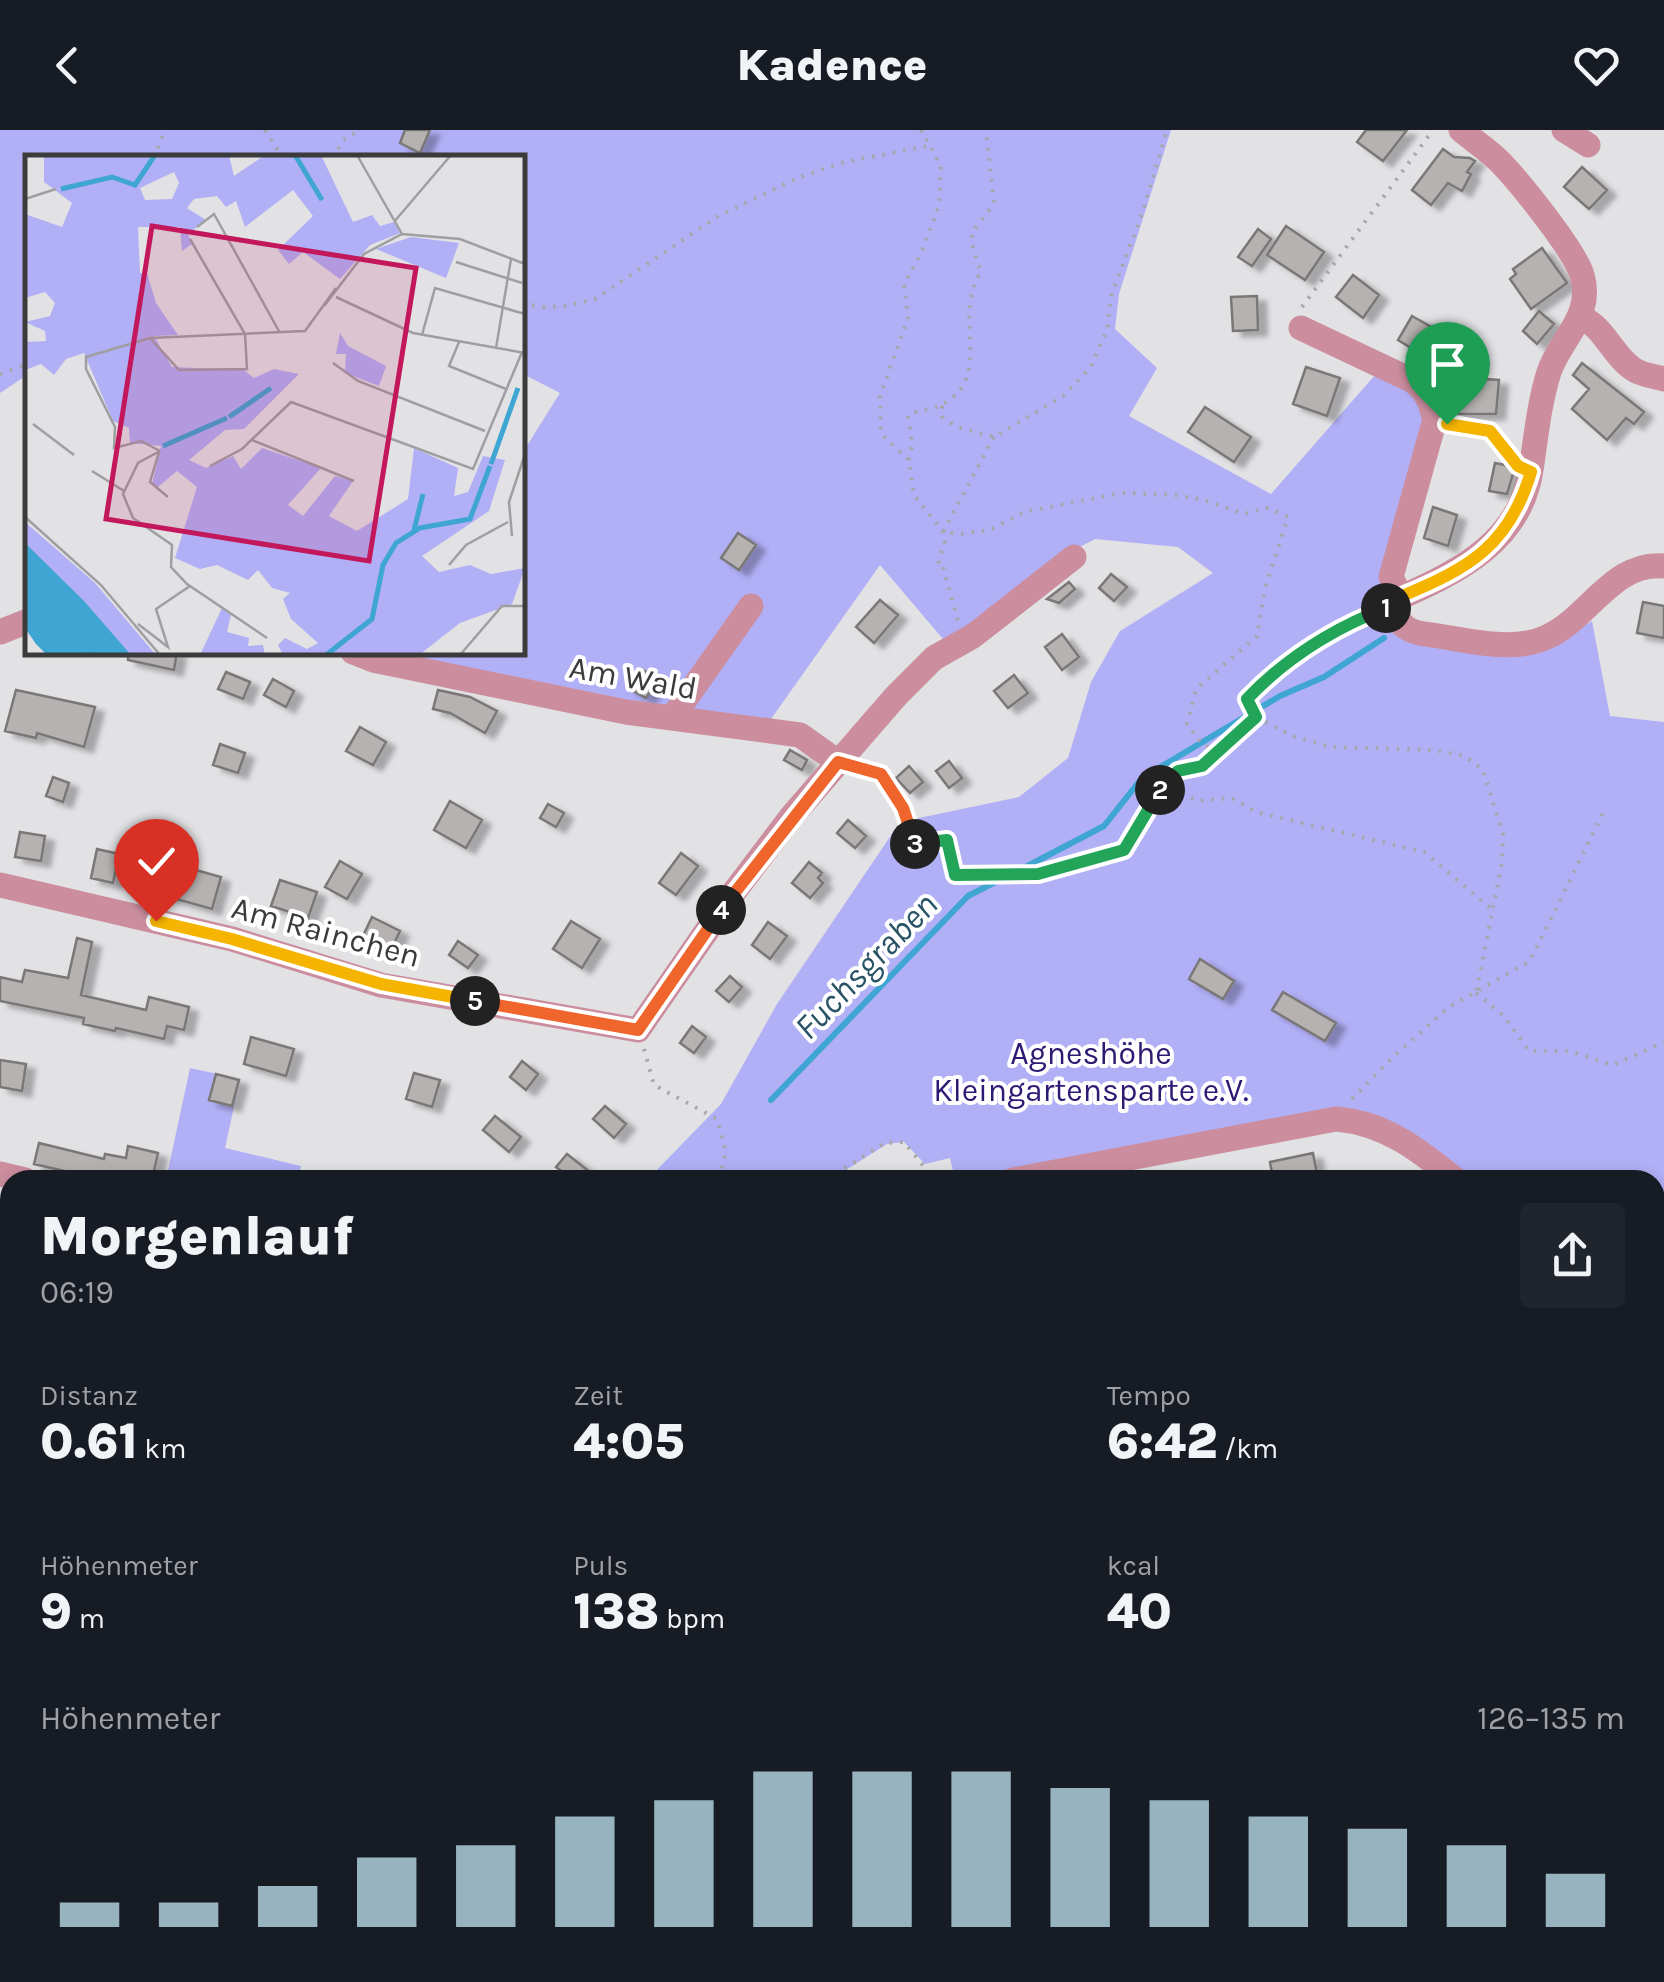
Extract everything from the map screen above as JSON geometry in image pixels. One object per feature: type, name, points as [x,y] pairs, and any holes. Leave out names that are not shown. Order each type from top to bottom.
[{"type":"street","points":[[1399,600],[1469,565],[1521,507],[1550,372],[1565,339],[1581,318],[1586,301],[1582,272],[1566,247],[1501,163],[1460,130]]},
{"type":"street","points":[[1564,130],[1588,145]]},
{"type":"street","points":[[1581,318],[1590,320],[1635,372],[1664,379]]},
{"type":"street","points":[[1301,328],[1412,380],[1428,398],[1435,419],[1391,577],[1399,600],[1398,620],[1413,633],[1524,644],[1547,638],[1573,621],[1624,574],[1664,566]]},
{"type":"street","points":[[638,1030],[731,896],[838,762],[934,658],[973,636],[1074,557]]},
{"type":"street","points":[[672,718],[751,606]]},
{"type":"street","points":[[0,632],[25,622]]},
{"type":"street","name":"Am Wald","points":[[360,655],[518,690],[672,718],[800,735],[838,762]]},
{"type":"street","name":"Am Rainchen","points":[[0,885],[232,939],[381,984],[638,1030]]},
{"type":"street","points":[[1065,1170],[1336,1118],[1362,1121],[1392,1134],[1444,1170]]},
{"type":"path","points":[[155,155],[166,130]]},
{"type":"path","points":[[266,130],[281,155]]},
{"type":"path","points":[[335,155],[343,140],[360,130]]},
{"type":"path","points":[[909,460],[881,434],[880,396],[908,318],[904,285],[924,248],[939,205],[941,166],[921,130]]},
{"type":"path","points":[[962,634],[944,567],[939,567],[945,543],[943,532],[914,495],[908,415],[922,408],[942,406],[964,388],[970,373],[970,291],[981,272],[969,240],[994,202],[986,130]]},
{"type":"path","points":[[943,532],[994,437],[1063,396],[1090,368],[1107,330],[1110,296],[1142,214],[1167,130]]},
{"type":"path","points":[[1301,328],[1300,311],[1433,130]]},
{"type":"path","points":[[525,303],[555,307],[595,299],[720,215],[798,178],[840,162],[930,145]]},
{"type":"path","points":[[0,374],[25,365]]},
{"type":"path","points":[[942,406],[942,417],[957,427],[994,437]]},
{"type":"path","points":[[1447,424],[1490,431],[1518,466],[1531,472]]},
{"type":"path","points":[[943,532],[990,530],[1024,512],[1122,494],[1175,495],[1244,514],[1267,508],[1288,517],[1265,588],[1257,636],[1196,689],[1187,724],[1201,743],[1217,752]]},
{"type":"path","points":[[1399,600],[1314,641],[1247,699],[1256,717],[1292,736],[1332,746],[1434,750],[1465,756],[1483,770],[1503,835],[1494,912],[1476,993]]},
{"type":"path","points":[[838,762],[881,774],[903,808],[916,846],[947,840],[955,875],[1038,874],[1124,850],[1163,784],[1178,771],[1202,766],[1256,717]]},
{"type":"path","points":[[1163,784],[1197,801],[1232,798],[1256,812],[1424,852],[1494,912]]},
{"type":"path","points":[[1336,1118],[1392,1057],[1450,1007],[1530,960],[1604,811]]},
{"type":"path","points":[[1476,993],[1504,1016],[1529,1051],[1569,1051],[1613,1065],[1664,1042]]},
{"type":"path","points":[[638,1030],[654,1085],[718,1120],[726,1152],[722,1170]]},
{"type":"path","points":[[842,1170],[884,1143],[904,1142],[928,1170]]},
{"type":"green space","name":"Agneshöhe Kleingartensparte e.V.","points":[[0,130],[1171,130],[1119,294],[1115,329],[1157,368],[1129,416],[1271,494],[1375,375],[1415,393],[1429,422],[1384,591],[1387,617],[1509,655],[1540,653],[1592,621],[1610,716],[1664,722],[1664,1170],[1448,1170],[1364,1116],[1117,1151],[1013,1170],[953,1170],[950,1158],[925,1164],[904,1142],[887,1144],[846,1170],[657,1170],[721,1104],[777,1004],[900,822],[1019,797],[1068,758],[1091,682],[1120,631],[1213,573],[1178,547],[1095,539],[1072,551],[965,631],[943,639],[880,565],[771,719],[687,712],[407,655],[525,655],[525,449],[560,393],[525,375],[525,155],[25,155],[25,376],[0,393]]},
{"type":"green space","points":[[190,1068],[240,1079],[225,1148],[301,1166],[300,1170],[168,1170]]},
{"type":"building","points":[[405,130],[430,130],[420,153],[400,143]]},
{"type":"building","points":[[1366,130],[1407,130],[1383,161],[1357,142]]},
{"type":"building","points":[[1443,149],[1454,157],[1475,161],[1462,191],[1448,183],[1431,205],[1412,190]]},
{"type":"building","points":[[1582,167],[1607,190],[1589,209],[1564,187]]},
{"type":"building","points":[[1286,226],[1324,252],[1305,280],[1267,255]]},
{"type":"building","points":[[1258,229],[1271,239],[1252,266],[1238,257]]},
{"type":"building","points":[[1542,248],[1567,283],[1531,309],[1510,279],[1516,274],[1513,269]]},
{"type":"building","points":[[1353,275],[1379,295],[1363,318],[1336,297]]},
{"type":"building","points":[[1257,296],[1258,330],[1233,331],[1231,297]]},
{"type":"building","points":[[1539,311],[1554,324],[1537,344],[1523,331]]},
{"type":"building","points":[[1412,316],[1440,332],[1426,357],[1398,340]]},
{"type":"building","points":[[1582,363],[1644,412],[1634,424],[1626,418],[1607,440],[1572,409],[1589,389],[1573,375]]},
{"type":"building","points":[[1306,367],[1340,378],[1327,416],[1293,404]]},
{"type":"building","points":[[1456,377],[1499,380],[1496,414],[1453,414]]},
{"type":"building","points":[[1205,407],[1251,437],[1234,462],[1188,432]]},
{"type":"building","points":[[1495,463],[1515,467],[1507,494],[1489,491]]},
{"type":"building","points":[[1433,507],[1457,515],[1448,546],[1424,538]]},
{"type":"building","points":[[738,533],[756,545],[739,570],[721,558]]},
{"type":"building","points":[[1111,574],[1127,587],[1114,601],[1099,588]]},
{"type":"building","points":[[1069,582],[1075,589],[1059,603],[1047,599]]},
{"type":"building","points":[[880,600],[898,615],[874,643],[856,627]]},
{"type":"building","points":[[1643,602],[1664,606],[1664,638],[1637,633]]},
{"type":"building","points":[[1062,634],[1079,657],[1062,670],[1045,647]]},
{"type":"building","points":[[128,655],[176,655],[174,670],[128,660]]},
{"type":"building","points":[[642,669],[658,681],[646,698],[628,688]]},
{"type":"building","points":[[226,672],[250,682],[243,699],[218,689]]},
{"type":"building","points":[[1014,675],[1028,693],[1008,708],[994,691]]},
{"type":"building","points":[[273,679],[294,691],[286,707],[264,695]]},
{"type":"building","points":[[16,690],[95,707],[84,747],[37,733],[36,738],[5,731]]},
{"type":"building","points":[[438,690],[470,697],[497,711],[485,733],[450,713],[433,709]]},
{"type":"building","points":[[360,727],[386,742],[373,765],[346,751]]},
{"type":"building","points":[[220,744],[245,753],[238,773],[213,765]]},
{"type":"building","points":[[790,750],[807,760],[802,770],[784,760]]},
{"type":"building","points":[[949,761],[962,778],[949,788],[936,771]]},
{"type":"building","points":[[909,766],[923,782],[910,793],[896,778]]},
{"type":"building","points":[[53,777],[69,783],[63,802],[46,796]]},
{"type":"building","points":[[450,801],[482,820],[466,848],[434,830]]},
{"type":"building","points":[[548,804],[564,813],[556,827],[540,818]]},
{"type":"building","points":[[848,820],[866,836],[855,848],[837,833]]},
{"type":"building","points":[[20,832],[45,836],[41,861],[15,857]]},
{"type":"building","points":[[97,849],[119,854],[113,883],[91,878]]},
{"type":"building","points":[[681,853],[698,866],[676,895],[659,883]]},
{"type":"building","points":[[340,861],[362,874],[347,899],[325,887]]},
{"type":"building","points":[[809,862],[822,873],[818,878],[823,883],[810,898],[792,883]]},
{"type":"building","points":[[171,863],[221,877],[212,909],[162,895]]},
{"type":"building","points":[[280,880],[317,892],[308,918],[271,906]]},
{"type":"building","points":[[372,917],[400,931],[389,954],[361,940]]},
{"type":"building","points":[[571,921],[600,939],[582,968],[553,949]]},
{"type":"building","points":[[768,922],[787,936],[770,959],[752,945]]},
{"type":"building","points":[[77,938],[92,942],[81,995],[146,1010],[149,997],[189,1007],[184,1030],[167,1026],[164,1039],[83,1024],[84,1018],[0,1001],[0,977],[22,982],[25,970],[68,978]]},
{"type":"building","points":[[458,941],[478,955],[468,968],[449,955]]},
{"type":"building","points":[[1200,959],[1234,981],[1223,999],[1189,979]]},
{"type":"building","points":[[730,976],[742,987],[729,1002],[716,991]]},
{"type":"building","points":[[1283,992],[1336,1023],[1325,1041],[1272,1010]]},
{"type":"building","points":[[692,1026],[706,1037],[694,1053],[680,1043]]},
{"type":"building","points":[[251,1037],[294,1049],[286,1076],[244,1064]]},
{"type":"building","points":[[0,1060],[26,1064],[22,1091],[0,1087]]},
{"type":"building","points":[[522,1061],[538,1074],[526,1090],[510,1077]]},
{"type":"building","points":[[414,1073],[440,1080],[432,1107],[406,1099]]},
{"type":"building","points":[[216,1074],[239,1080],[232,1106],[209,1100]]},
{"type":"building","points":[[605,1106],[626,1124],[614,1138],[593,1119]]},
{"type":"building","points":[[495,1116],[521,1137],[509,1152],[483,1130]]},
{"type":"building","points":[[39,1143],[104,1159],[105,1154],[126,1158],[128,1146],[158,1153],[154,1170],[60,1170],[34,1164]]},
{"type":"building","points":[[1313,1153],[1316,1170],[1271,1170],[1270,1162]]},
{"type":"building","points":[[567,1154],[587,1170],[560,1170],[556,1167]]},
{"type":"waterway","name":"Fuchsgraben","points":[[1016,872],[1104,826],[1142,778],[1280,696],[1324,677],[1384,638]]},
{"type":"waterway","name":"Fuchsgraben","points":[[771,1100],[968,896],[1005,877]]},
{"type":"route","points":[[156,921],[232,939],[381,984],[638,1030],[731,896],[838,762],[881,774],[903,808],[916,846],[947,840],[955,875],[1038,874],[1124,850],[1163,784],[1178,771],[1202,766],[1256,717],[1247,699],[1262,684],[1314,641],[1469,565],[1521,507],[1531,472],[1518,466],[1490,431],[1447,424]]}]
